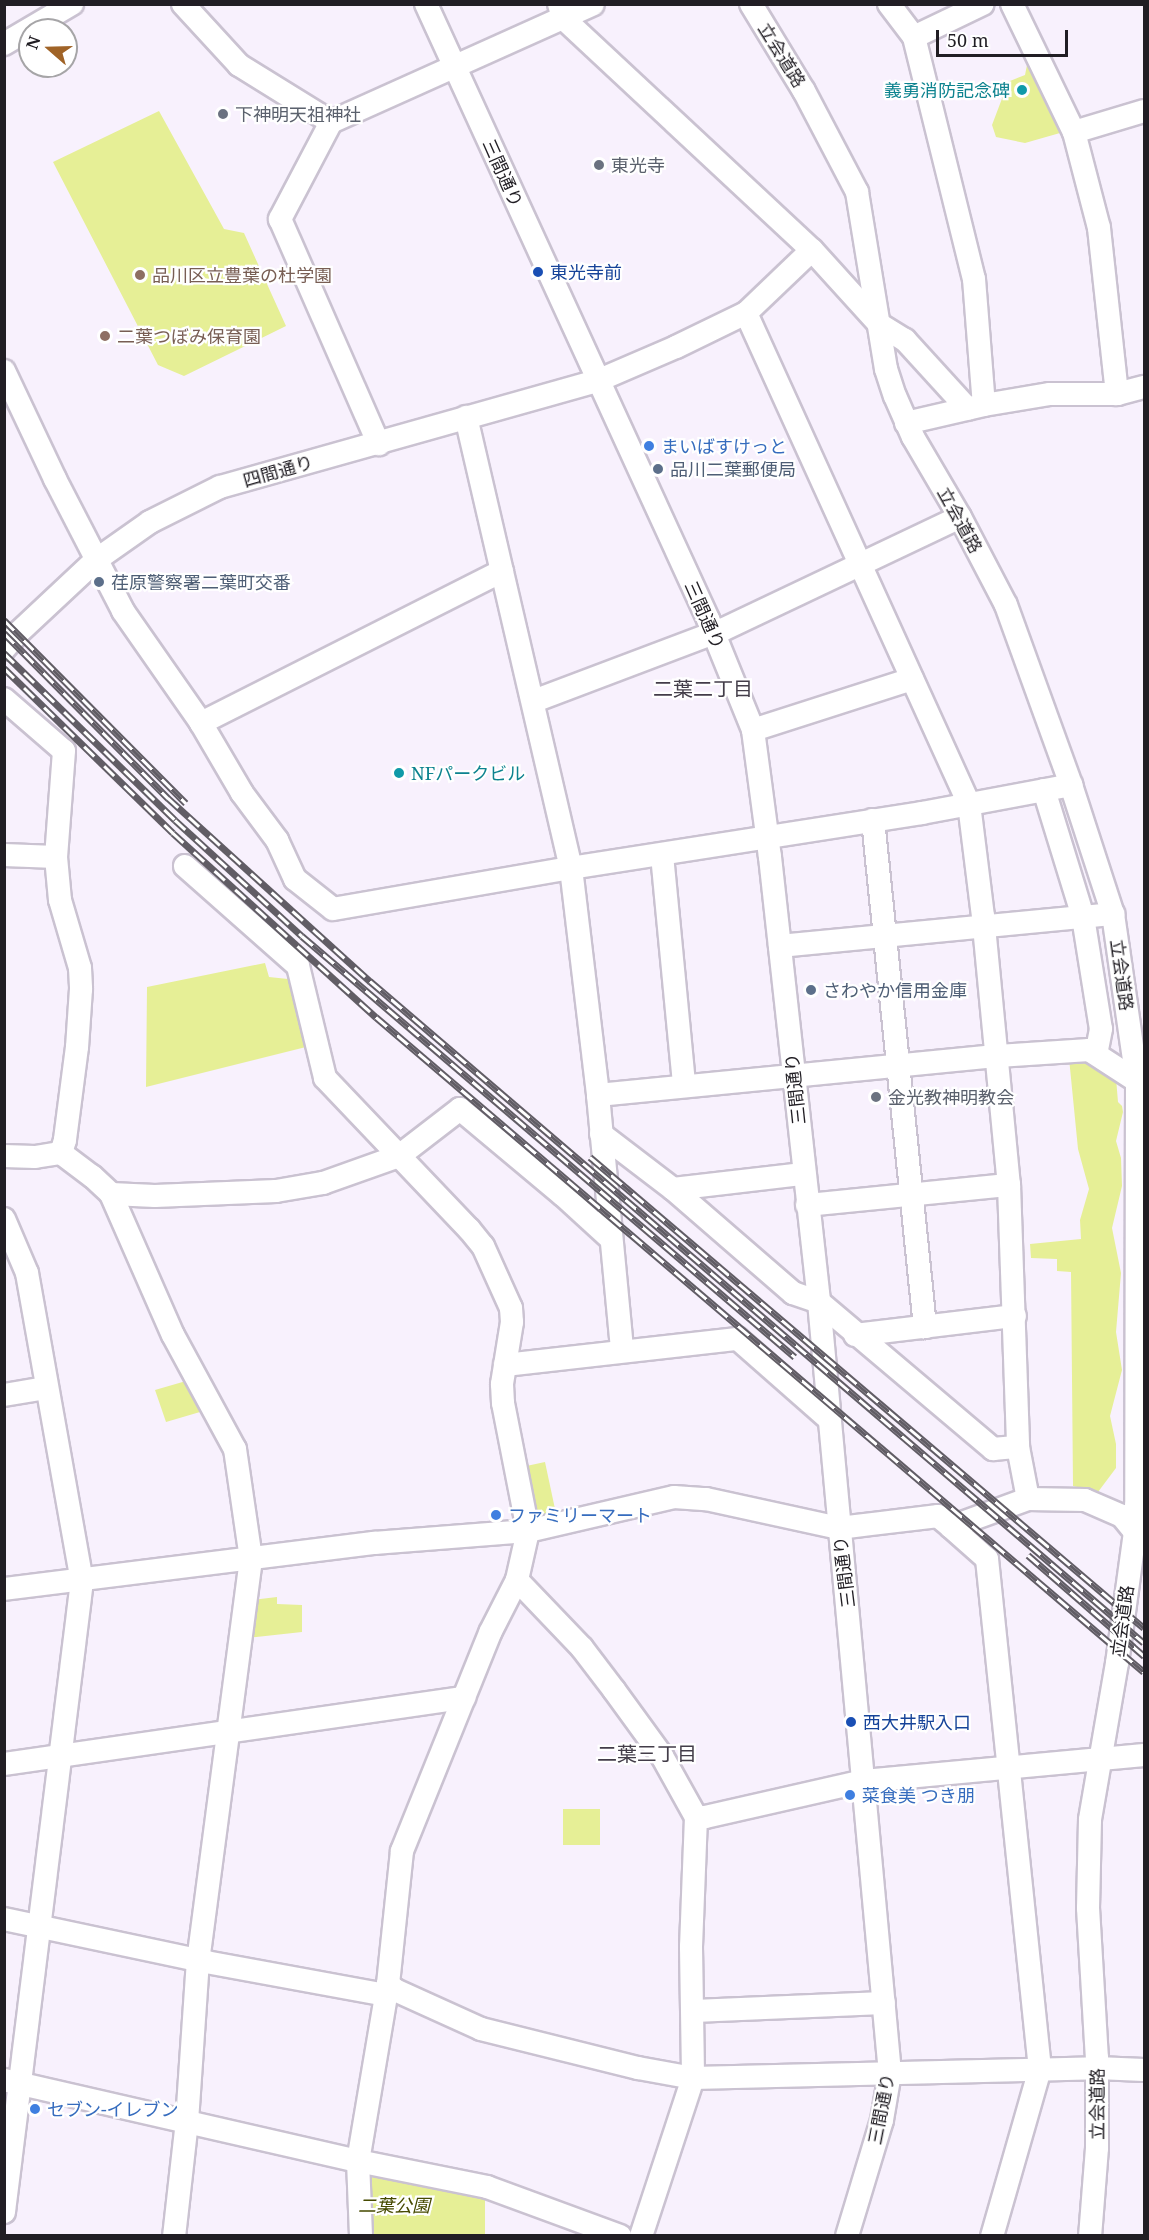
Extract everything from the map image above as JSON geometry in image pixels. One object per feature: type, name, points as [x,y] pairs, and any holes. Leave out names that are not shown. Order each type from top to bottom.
[{"type":"street","points":[[4,44],[72,4]]},
{"type":"street","points":[[183,4],[239,65],[332,122]]},
{"type":"street","name":"三間通り","points":[[426,4],[714,633],[753,730],[780,946],[819,1302],[890,2073],[882,2120],[847,2235]]},
{"type":"street","points":[[379,444],[280,219],[332,122],[454,67],[561,11],[593,4]]},
{"type":"street","name":"立会道路","points":[[751,4],[804,91],[857,192],[886,369],[906,423],[1006,605],[1071,784],[1113,914],[1141,1081],[1140,1532],[1132,1557],[1134,1564],[1132,1579],[1126,1586],[1090,1820],[1088,1908],[1097,2068],[1097,2148],[1090,2235]]},
{"type":"street","points":[[889,4],[914,37],[974,279],[976,407]]},
{"type":"street","points":[[914,37],[983,4]]},
{"type":"street","points":[[1012,4],[1074,132],[1099,228],[1117,394]]},
{"type":"street","points":[[561,11],[812,250],[879,324],[905,340],[976,407]]},
{"type":"street","points":[[1074,132],[1144,111]]},
{"type":"street","name":"四間通り","points":[[4,649],[96,560],[150,522],[220,487],[597,381],[676,347],[746,313],[812,250]]},
{"type":"street","points":[[746,313],[969,804],[998,1056],[1009,1185],[1018,1448],[1028,1499]]},
{"type":"street","points":[[4,371],[54,479],[123,611],[201,723],[242,793],[277,840],[295,879],[333,909],[969,804],[1071,784]]},
{"type":"street","points":[[906,423],[976,407],[1050,394],[1117,394],[1144,387]]},
{"type":"street","points":[[466,417],[534,701],[571,868],[598,1095],[622,1351]]},
{"type":"street","points":[[534,701],[714,633],[960,518]]},
{"type":"street","points":[[201,723],[502,571]]},
{"type":"street","points":[[753,730],[912,679]]},
{"type":"street","points":[[4,699],[64,751],[56,857],[60,900],[80,968],[81,989],[77,1047],[61,1153]]},
{"type":"street","points":[[1044,790],[1083,917],[1101,1029],[1096,1054]]},
{"type":"street","points":[[873,820],[925,1327]]},
{"type":"street","points":[[4,855],[56,857]]},
{"type":"street","points":[[662,855],[684,1086]]},
{"type":"street","points":[[185,866],[298,966],[325,1078],[483,1246],[500,1279],[511,1308],[512,1322],[505,1365],[503,1403],[528,1531],[517,1580],[490,1633],[402,1851],[387,1989],[358,2161],[361,2235]]},
{"type":"street","points":[[780,946],[1113,914]]},
{"type":"street","points":[[598,1095],[898,1065],[1089,1050],[1141,1081]]},
{"type":"street","points":[[111,1194],[155,1196],[276,1191],[323,1183],[399,1156],[460,1109],[563,1195],[610,1238]]},
{"type":"street","points":[[601,1134],[673,1189],[793,1293],[819,1302],[855,1335],[993,1449],[1018,1448]]},
{"type":"street","points":[[4,1156],[35,1157],[61,1153],[92,1176],[111,1194],[173,1335],[235,1449],[251,1559],[198,1960],[187,2121],[174,2235]]},
{"type":"street","points":[[673,1189],[804,1174]]},
{"type":"street","points":[[807,1205],[1009,1185]]},
{"type":"street","points":[[4,1219],[27,1273],[82,1581],[40,1927],[12,2081],[4,2212]]},
{"type":"street","points":[[855,1335],[1015,1316]]},
{"type":"street","points":[[505,1365],[738,1340],[829,1419]]},
{"type":"street","points":[[4,1395],[46,1388]]},
{"type":"street","points":[[4,1589],[374,1544],[528,1531],[674,1497],[706,1499],[839,1528],[938,1516],[987,1559],[1040,2069],[992,2235]]},
{"type":"street","points":[[951,1527],[1028,1499],[1084,1500],[1122,1516],[1140,1532]]},
{"type":"street","points":[[517,1580],[582,1648],[614,1690],[662,1756],[696,1816],[691,1947],[693,2078],[640,2235]]},
{"type":"street","points":[[4,1764],[464,1698]]},
{"type":"street","points":[[696,1816],[705,1817],[864,1782],[1100,1757],[1144,1755]]},
{"type":"street","points":[[4,1919],[198,1960],[395,1990],[481,2029],[638,2068],[693,2078],[1040,2069],[1144,2070]]},
{"type":"street","points":[[693,2011],[884,2003]]},
{"type":"street","points":[[12,2081],[358,2161],[488,2187],[620,2235]]},
{"type":"green space","points":[[1034,62],[1067,131],[1025,143],[996,137],[992,125],[1006,88],[1010,81],[1025,75],[1027,65]]},
{"type":"green space","points":[[159,111],[224,229],[244,233],[286,326],[184,376],[158,365],[53,162]]},
{"type":"green space","points":[[265,963],[269,977],[288,979],[306,1047],[146,1087],[147,987]]},
{"type":"green space","points":[[1081,1057],[1116,1078],[1118,1102],[1123,1112],[1116,1141],[1121,1158],[1122,1186],[1112,1228],[1121,1273],[1116,1332],[1122,1370],[1110,1416],[1116,1444],[1116,1468],[1098,1492],[1073,1486],[1071,1272],[1057,1271],[1057,1259],[1031,1258],[1030,1244],[1081,1239],[1080,1220],[1089,1189],[1078,1149],[1069,1058]]},
{"type":"green space","points":[[186,1381],[206,1406],[200,1412],[166,1422],[155,1390]]},
{"type":"green space","points":[[545,1462],[556,1514],[532,1519],[521,1467]]},
{"type":"green space","points":[[277,1597],[277,1604],[302,1605],[302,1632],[246,1638],[251,1600]]},
{"type":"green space","points":[[563,1809],[600,1809],[600,1845],[563,1845]]},
{"type":"green space","name":"二葉公園","points":[[367,2169],[485,2193],[485,2235],[365,2235]]},
{"type":"railway","points":[[4,620],[186,803]]},
{"type":"railway","points":[[4,633],[168,798],[370,981],[1144,1643]]},
{"type":"railway","points":[[4,653],[175,820],[302,936],[795,1357]]},
{"type":"railway","points":[[4,668],[173,833],[376,1017],[1144,1672]]},
{"type":"railway","points":[[590,1157],[1144,1628]]},
{"type":"railway","points":[[1028,1555],[1144,1656]]},
{"type":"place","name":"義勇消防記念碑","points":[[1022,90]]},
{"type":"place","name":"下神明天祖神社","points":[[223,114]]},
{"type":"place","name":"東光寺","points":[[599,165]]},
{"type":"place","name":"東光寺前","points":[[538,272]]},
{"type":"place","name":"品川区立豊葉の杜学園","points":[[140,275]]},
{"type":"place","name":"二葉つぼみ保育園","points":[[105,336]]},
{"type":"place","name":"まいばすけっと","points":[[649,446]]},
{"type":"place","name":"品川二葉郵便局","points":[[658,469]]},
{"type":"place","name":"荏原警察署二葉町交番","points":[[99,582]]},
{"type":"place","name":"NFパークビル","points":[[399,773]]},
{"type":"place","name":"さわやか信用金庫","points":[[811,990]]},
{"type":"place","name":"金光教神明教会","points":[[876,1097]]},
{"type":"place","name":"ファミリーマート","points":[[496,1515]]},
{"type":"place","name":"西大井駅入口","points":[[851,1722]]},
{"type":"place","name":"菜食美 つき朋","points":[[850,1795]]},
{"type":"place","name":"セブン-イレブン","points":[[35,2109]]},
{"type":"district","name":"二葉二丁目","points":[[703,688]]},
{"type":"district","name":"二葉三丁目","points":[[647,1753]]}]
